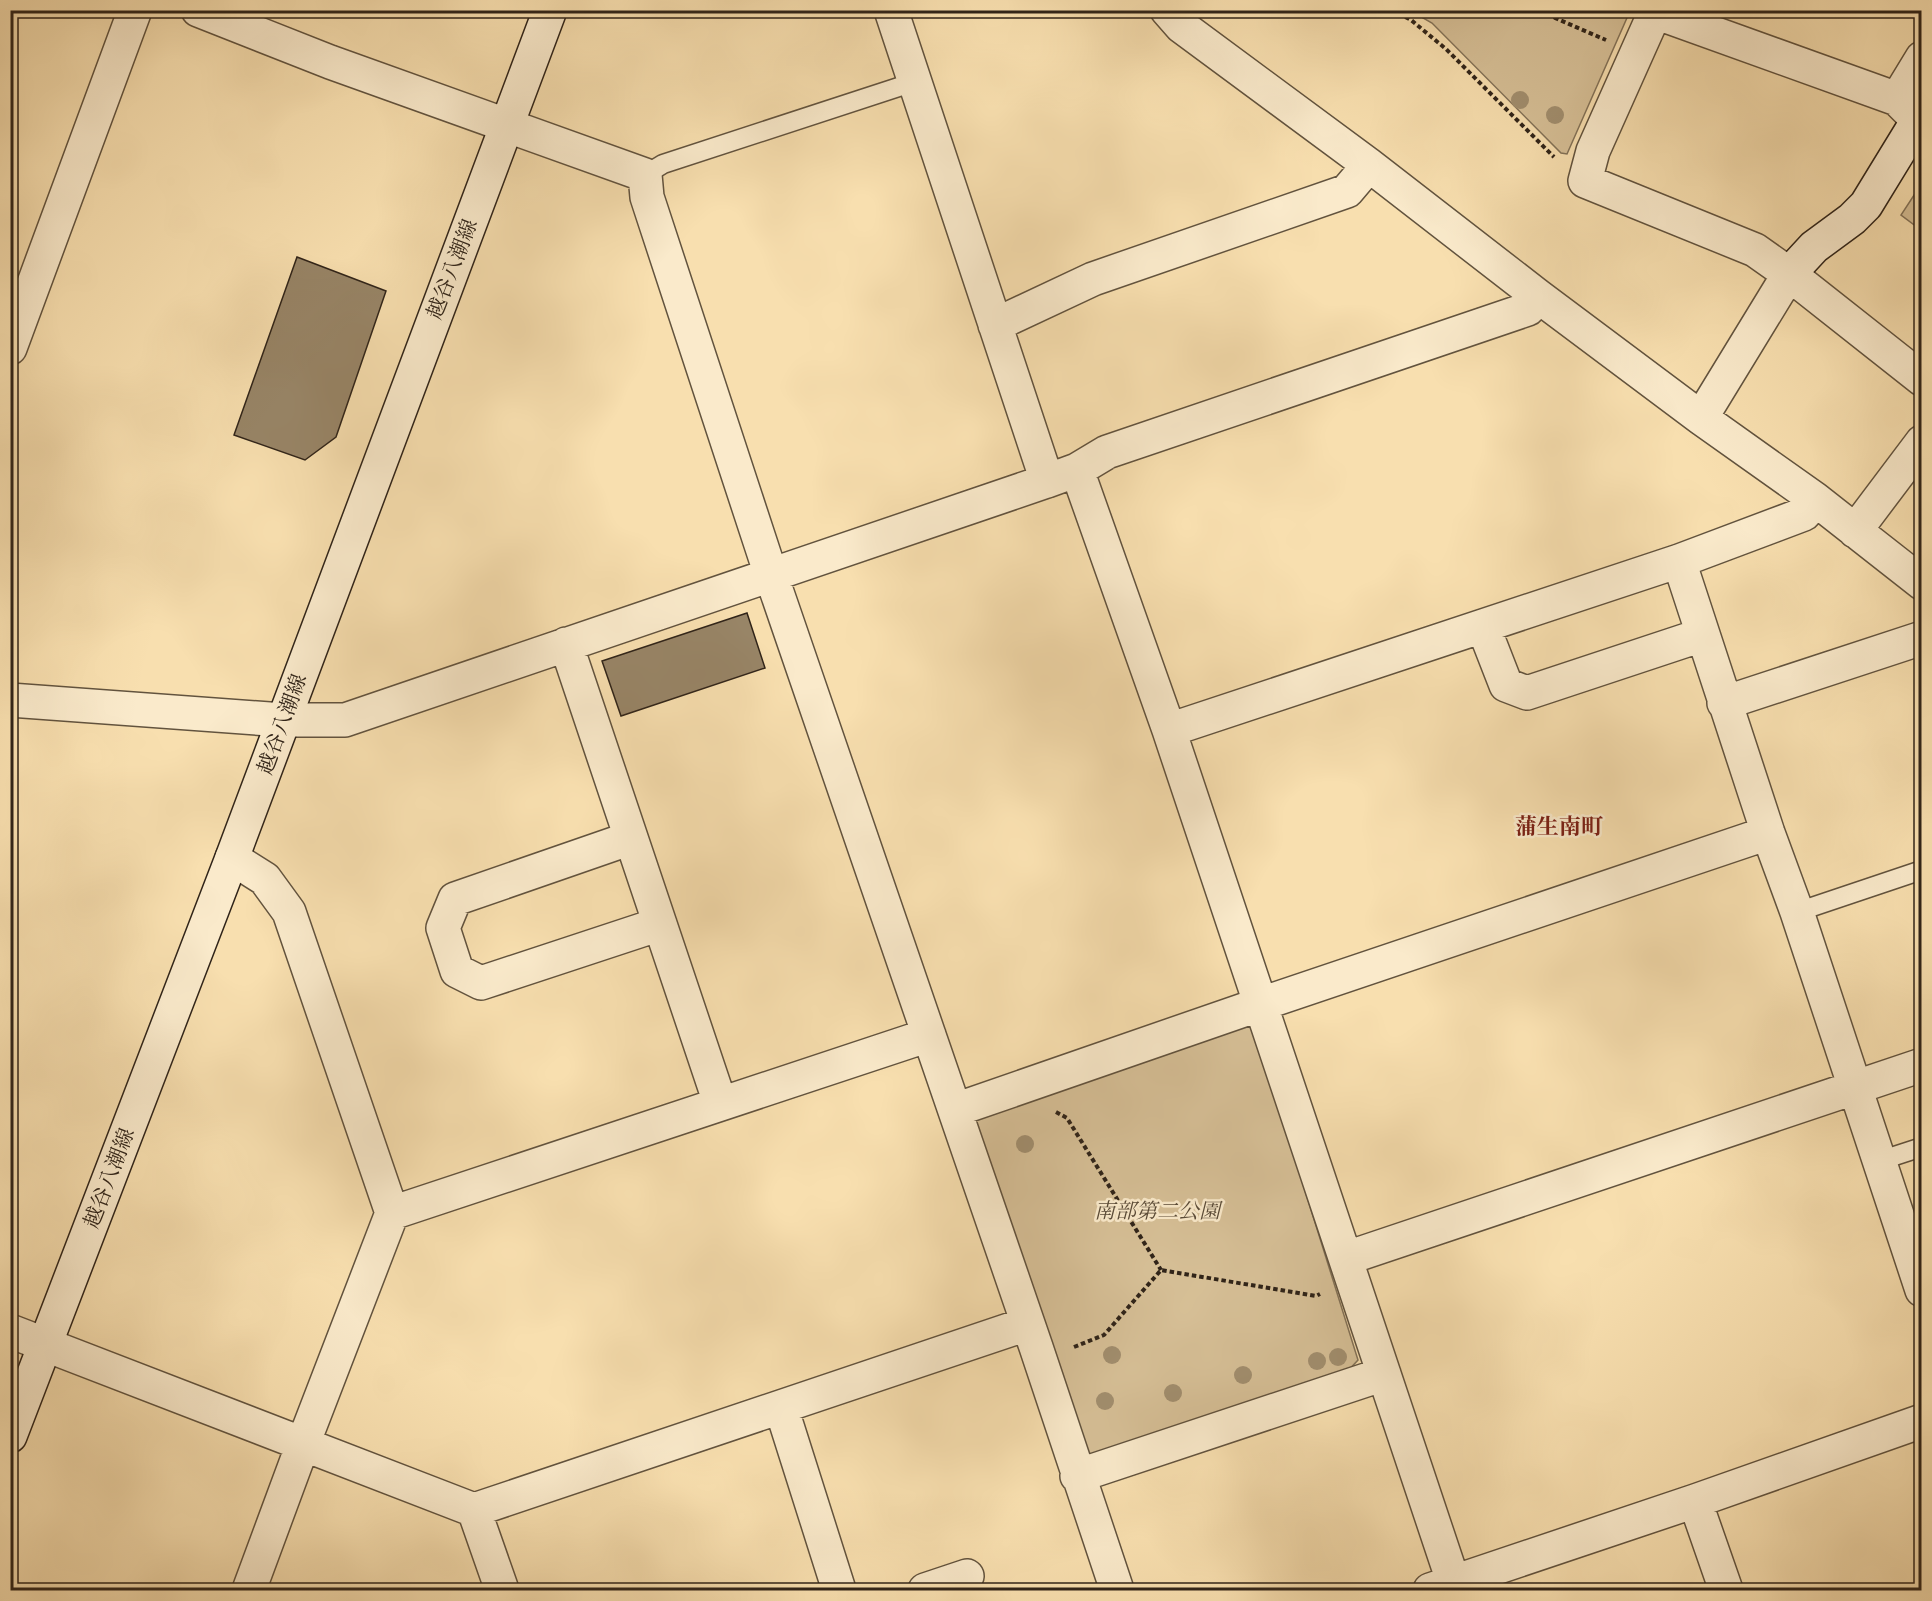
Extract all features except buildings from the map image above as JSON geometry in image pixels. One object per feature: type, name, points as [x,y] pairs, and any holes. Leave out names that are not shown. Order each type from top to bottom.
[{"type":"street","points":[[10,348],[135,10]]},
{"type":"street","points":[[198,10],[238,17],[330,62],[645,175],[646,197],[771,575],[1117,1590]]},
{"type":"street","name":"越谷八潮線","points":[[10,1436],[232,858],[550,10]]},
{"type":"street","points":[[891,10],[1047,481]]},
{"type":"street","points":[[1167,10],[1181,26],[1369,165],[1701,418],[1815,499],[1922,583]]},
{"type":"street","points":[[1912,114],[1655,11],[1589,166],[1755,250],[1922,379]]},
{"type":"street","points":[[1701,418],[1789,274],[1814,247],[1852,219],[1866,205],[1912,114],[1922,58]]},
{"type":"street","points":[[995,325],[1092,279],[1347,191],[1369,165]]},
{"type":"street","points":[[10,700],[283,720],[345,720],[1047,481],[1077,470],[1107,452],[1528,309],[1538,296]]},
{"type":"street","points":[[1855,531],[1922,442]]},
{"type":"street","points":[[1077,470],[1169,730],[1347,1258],[1384,1374],[1446,1588],[1922,1421]]},
{"type":"street","points":[[1169,730],[1679,561],[1804,514],[1815,499]]},
{"type":"street","points":[[1679,561],[1724,702],[1797,912],[1922,1290]]},
{"type":"street","points":[[1483,626],[1506,685],[1527,693],[1702,635]]},
{"type":"street","points":[[1724,702],[1922,638]]},
{"type":"street","points":[[566,644],[720,1103]]},
{"type":"street","points":[[955,1110],[1768,833]]},
{"type":"street","points":[[631,838],[455,899],[443,928],[457,971],[481,983],[660,924]]},
{"type":"street","points":[[232,858],[265,879],[289,912],[392,1213],[249,1590]]},
{"type":"street","points":[[392,1213],[929,1035]]},
{"type":"street","points":[[1347,1258],[1922,1065]]},
{"type":"street","points":[[10,1331],[474,1510],[1028,1324]]},
{"type":"street","points":[[1077,1476],[1384,1374]]},
{"type":"street","points":[[781,1407],[839,1590]]},
{"type":"street","points":[[1695,1501],[1726,1590]]},
{"type":"street","points":[[474,1510],[502,1590]]},
{"type":"street","points":[[925,1590],[966,1576]]},
{"type":"lane","points":[[645,175],[663,164],[914,82]]},
{"type":"lane","points":[[1797,912],[1922,870]]},
{"type":"lane","points":[[1879,1161],[1922,1146]]},
{"type":"path","points":[[1392,10],[1411,20],[1446,49],[1564,167],[1589,166]]},
{"type":"path","points":[[1553,10],[1555,18],[1637,53]]},
{"type":"path","points":[[1035,1082],[1043,1106],[1067,1118],[1161,1270],[1316,1296],[1325,1293]]},
{"type":"path","points":[[1089,1341],[1104,1335],[1161,1270]]},
{"type":"green space","points":[[1411,11],[1630,11],[1567,154],[1561,153],[1432,23]]},
{"type":"green space","points":[[1920,186],[1922,188],[1921,230],[1901,215]]},
{"type":"green space","name":"南部第二公園","points":[[1252,1021],[1358,1360],[1345,1374],[1084,1458],[972,1119]]},
{"type":"district","name":"蒲生南町","points":[[1559,826]]}]
